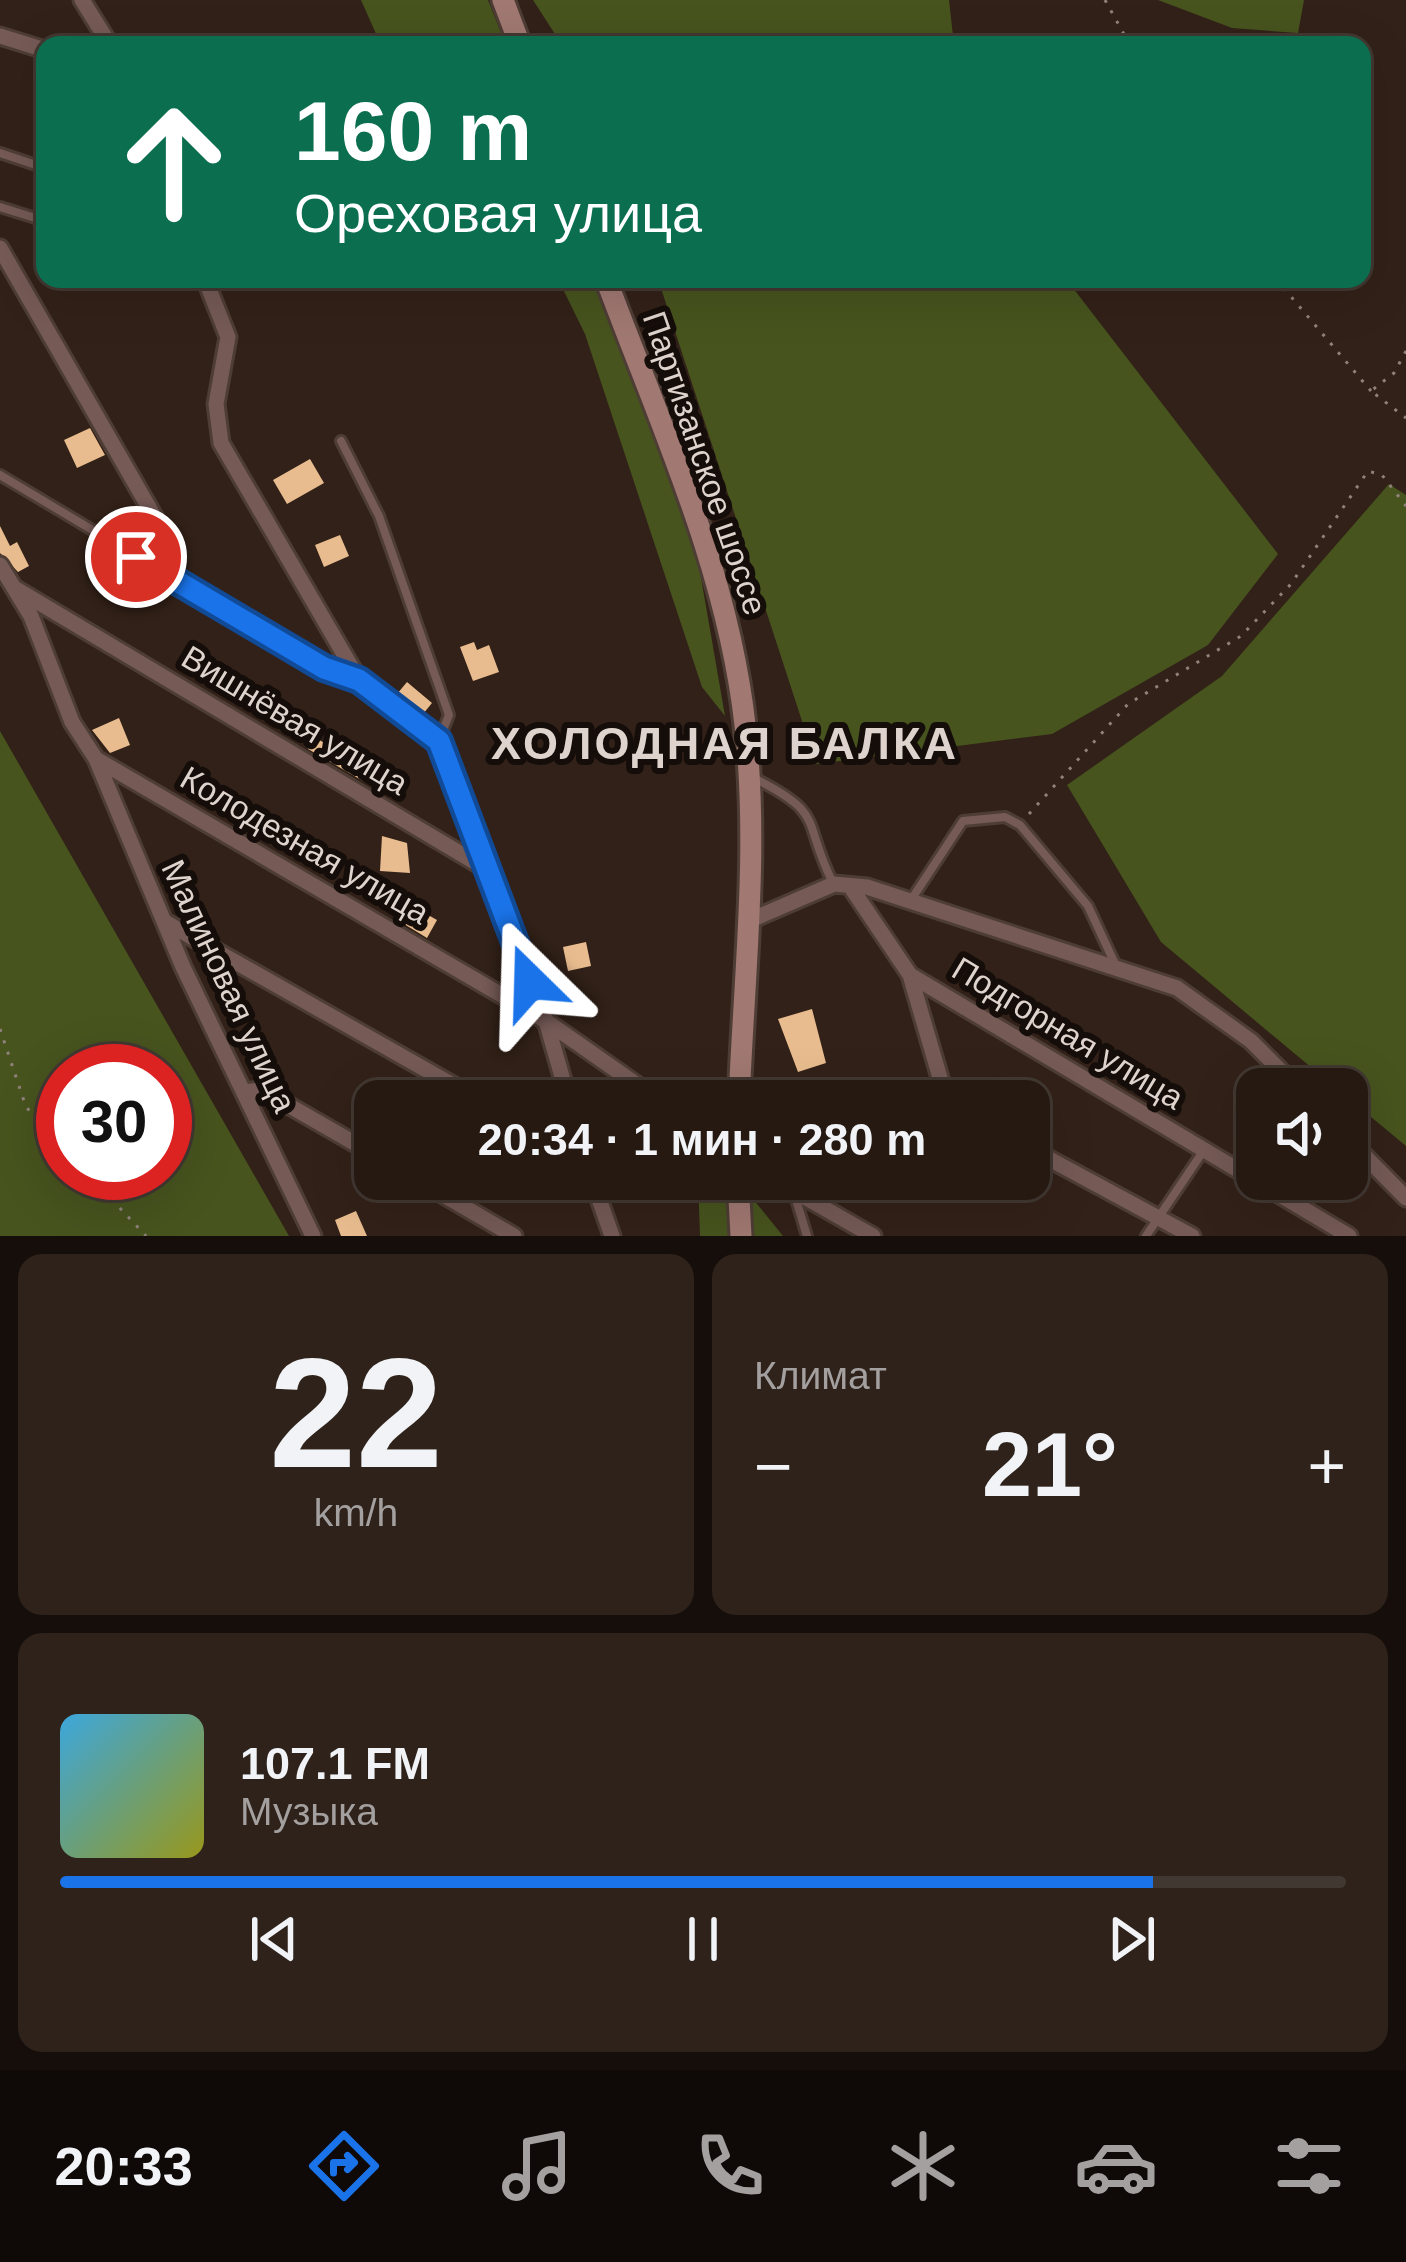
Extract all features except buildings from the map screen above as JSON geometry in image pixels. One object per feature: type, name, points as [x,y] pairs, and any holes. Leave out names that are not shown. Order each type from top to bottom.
[{"type":"main road","points":[[503,0],[517,36]]},
{"type":"main road","name":"Партизанское шоссе","points":[[610,288],[711,560],[731,641],[750,776],[740,1080]]},
{"type":"main road","points":[[739,1200],[740,1236]]},
{"type":"street","points":[[82,0],[104,36]]},
{"type":"street","points":[[0,36],[36,47]]},
{"type":"street","points":[[0,248],[159,525],[170,578]]},
{"type":"street","points":[[209,288],[228,337],[216,404],[221,443],[359,680],[439,741],[483,867],[546,1021],[563,1080]]},
{"type":"street","name":"Малиновая улица","points":[[0,565],[31,616],[72,722],[96,759],[164,922],[313,1236]]},
{"type":"street","name":"Вишнёвая улица","points":[[14,588],[483,867]]},
{"type":"street","name":"Колодезная улица","points":[[96,759],[546,1021],[631,1080]]},
{"type":"street","points":[[746,922],[842,885],[910,902],[1177,988],[1251,1041],[1278,1068]]},
{"type":"street","name":"Подгорная улица","points":[[842,885],[910,976],[1349,1236]]},
{"type":"street","points":[[164,922],[444,1080]]},
{"type":"street","points":[[910,976],[941,1080]]},
{"type":"street","points":[[244,1092],[262,1090],[354,1144]]},
{"type":"street","points":[[1050,1159],[1192,1236]]},
{"type":"street","points":[[1368,1159],[1406,1198]]},
{"type":"street","points":[[452,1200],[514,1236]]},
{"type":"street","points":[[599,1200],[612,1236]]},
{"type":"street","points":[[812,1200],[873,1236]]},
{"type":"lane","points":[[0,153],[36,165]]},
{"type":"lane","points":[[0,207],[36,217]]},
{"type":"lane","points":[[340,441],[379,516],[449,715],[439,741]]},
{"type":"lane","points":[[0,475],[324,668],[359,680]]},
{"type":"lane","points":[[750,776],[792,797],[811,815],[816,849],[842,885]]},
{"type":"lane","points":[[910,902],[963,821],[1005,817],[1020,825],[1088,906],[1117,969]]},
{"type":"lane","points":[[1146,1236],[1204,1149]]},
{"type":"lane","points":[[796,1200],[807,1236]]},
{"type":"path","points":[[1105,0],[1125,36]]},
{"type":"path","points":[[1284,288],[1371,391],[1406,418]]},
{"type":"path","points":[[1371,391],[1394,374],[1406,351]]},
{"type":"path","points":[[1020,825],[1127,704],[1241,636],[1304,567],[1367,471],[1382,476],[1406,506]]},
{"type":"path","points":[[0,1029],[26,1107],[36,1118]]},
{"type":"path","points":[[112,1200],[146,1236]]},
{"type":"green space","points":[[361,0],[488,0],[502,36],[377,36]]},
{"type":"green space","points":[[533,0],[949,0],[953,36],[556,36]]},
{"type":"green space","points":[[1158,0],[1304,0],[1298,33],[1232,28]]},
{"type":"green space","points":[[562,288],[602,288],[695,543],[725,716],[702,687],[585,334]]},
{"type":"green space","points":[[661,288],[1073,288],[1278,554],[1208,645],[1052,734],[816,764]]},
{"type":"green space","points":[[1389,484],[1406,495],[1406,1146],[1368,1114],[1368,1068],[1312,1068],[1161,942],[1067,785],[1222,676]]},
{"type":"green space","points":[[0,731],[179,1044],[36,1044],[36,1200],[192,1200],[192,1067],[289,1236],[0,1236]]},
{"type":"green space","points":[[699,1200],[754,1200],[783,1236],[700,1236]]},
{"type":"district","name":"ХОЛОДНАЯ БАЛКА","points":[[725,743]]},
{"type":"route","points":[[136,557],[324,668],[359,680],[439,741],[530,982]]}]
